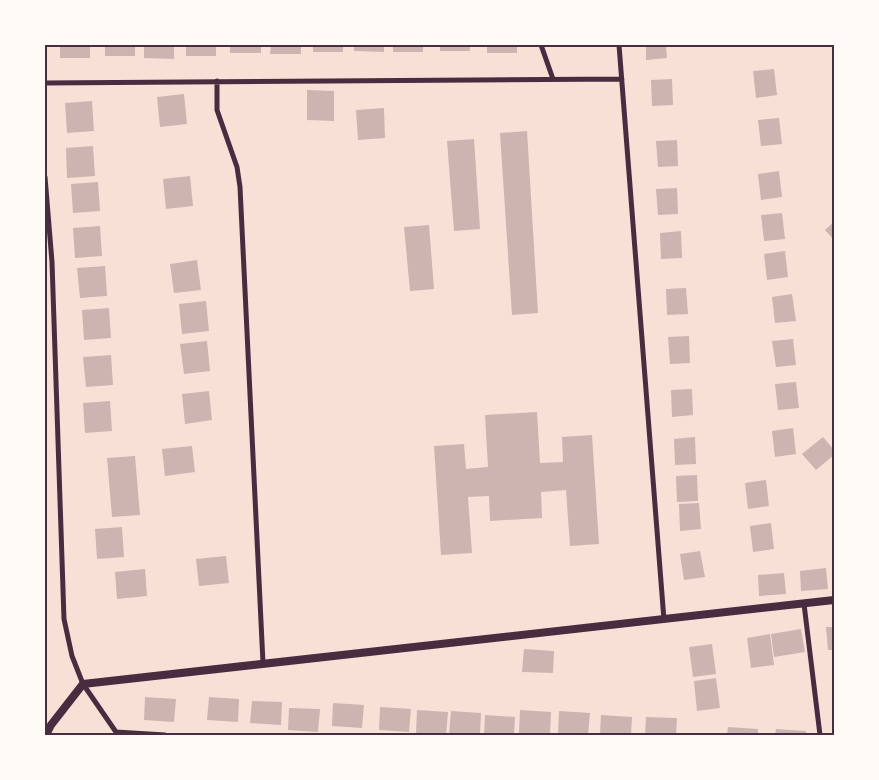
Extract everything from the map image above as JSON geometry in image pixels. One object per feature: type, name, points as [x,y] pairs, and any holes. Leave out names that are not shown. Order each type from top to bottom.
[{"type":"street","points":[[541,45],[553,79]]},
{"type":"street","points":[[619,45],[664,621]]},
{"type":"street","points":[[45,83],[622,79]]},
{"type":"street","points":[[217,81],[217,110],[237,166],[240,187],[264,663]]},
{"type":"street","points":[[45,177],[52,262],[64,619],[72,656],[83,684],[116,732],[165,735]]},
{"type":"street","points":[[45,262],[52,262]]},
{"type":"street","points":[[46,735],[51,725],[83,684],[664,621],[834,600]]},
{"type":"street","points":[[804,604],[820,735]]},
{"type":"building","points":[[60,45],[90,45],[90,58],[60,58]]},
{"type":"building","points":[[105,45],[135,45],[135,56],[105,56]]},
{"type":"building","points":[[144,45],[174,45],[174,59],[144,58]]},
{"type":"building","points":[[186,45],[216,45],[216,56],[186,56]]},
{"type":"building","points":[[230,45],[261,45],[261,53],[230,53]]},
{"type":"building","points":[[271,45],[301,45],[301,54],[270,54]]},
{"type":"building","points":[[313,45],[343,45],[343,52],[313,52]]},
{"type":"building","points":[[354,45],[384,45],[384,52],[354,51]]},
{"type":"building","points":[[393,45],[423,45],[423,52],[393,52]]},
{"type":"building","points":[[440,45],[470,45],[470,51],[440,51]]},
{"type":"building","points":[[487,45],[517,45],[517,53],[487,53]]},
{"type":"building","points":[[646,45],[666,45],[667,58],[646,60]]},
{"type":"building","points":[[774,69],[777,95],[756,98],[753,71]]},
{"type":"building","points":[[672,79],[673,105],[652,106],[651,80]]},
{"type":"building","points":[[307,90],[334,91],[334,121],[307,120]]},
{"type":"building","points":[[184,94],[187,124],[160,127],[157,97]]},
{"type":"building","points":[[92,101],[94,131],[67,133],[65,103]]},
{"type":"building","points":[[384,108],[385,138],[358,140],[356,110]]},
{"type":"building","points":[[779,118],[782,144],[761,146],[758,120]]},
{"type":"building","points":[[527,131],[538,313],[512,315],[500,133]]},
{"type":"building","points":[[474,139],[480,229],[454,231],[447,141]]},
{"type":"building","points":[[677,140],[678,166],[658,167],[656,141]]},
{"type":"building","points":[[93,146],[95,176],[67,178],[66,148]]},
{"type":"building","points":[[779,171],[782,197],[761,200],[758,174]]},
{"type":"building","points":[[190,176],[193,206],[166,209],[163,179]]},
{"type":"building","points":[[98,182],[100,211],[73,213],[71,184]]},
{"type":"building","points":[[677,188],[678,214],[658,215],[656,189]]},
{"type":"building","points":[[782,213],[785,239],[764,241],[761,215]]},
{"type":"building","points":[[834,222],[834,240],[825,230]]},
{"type":"building","points":[[429,225],[434,289],[410,291],[404,227]]},
{"type":"building","points":[[100,226],[102,256],[75,258],[73,228]]},
{"type":"building","points":[[681,231],[682,258],[661,259],[660,233]]},
{"type":"building","points":[[785,251],[788,277],[767,280],[764,254]]},
{"type":"building","points":[[197,260],[201,290],[174,293],[170,264]]},
{"type":"building","points":[[105,266],[107,296],[80,298],[77,268]]},
{"type":"building","points":[[686,288],[688,314],[667,315],[666,289]]},
{"type":"building","points":[[792,294],[796,321],[775,323],[772,297]]},
{"type":"building","points":[[206,301],[209,331],[182,334],[179,304]]},
{"type":"building","points":[[109,308],[111,338],[84,340],[82,310]]},
{"type":"building","points":[[689,336],[690,363],[670,364],[668,337]]},
{"type":"building","points":[[793,339],[796,365],[776,367],[772,341]]},
{"type":"building","points":[[207,341],[210,371],[184,374],[180,344]]},
{"type":"building","points":[[111,355],[113,385],[86,387],[83,357]]},
{"type":"building","points":[[796,382],[799,408],[778,410],[775,384]]},
{"type":"building","points":[[692,389],[693,415],[672,417],[671,390]]},
{"type":"building","points":[[209,391],[212,420],[185,424],[182,394]]},
{"type":"building","points":[[110,401],[112,431],[85,433],[83,403]]},
{"type":"building","points":[[537,412],[540,463],[563,462],[562,437],[592,435],[599,544],[570,546],[566,490],[541,492],[542,518],[490,521],[489,496],[468,497],[472,553],[441,555],[434,446],[464,444],[466,469],[488,467],[485,415]]},
{"type":"building","points":[[793,428],[796,454],[775,457],[772,431]]},
{"type":"building","points":[[695,437],[696,464],[675,465],[674,439]]},
{"type":"building","points":[[823,437],[834,450],[834,455],[816,470],[802,454]]},
{"type":"building","points":[[192,446],[195,472],[165,476],[162,449]]},
{"type":"building","points":[[135,456],[140,515],[112,517],[107,458]]},
{"type":"building","points":[[697,475],[698,501],[677,502],[676,476]]},
{"type":"building","points":[[766,480],[769,506],[748,509],[745,483]]},
{"type":"building","points":[[699,503],[701,529],[680,531],[679,504]]},
{"type":"building","points":[[771,523],[774,549],[753,552],[750,526]]},
{"type":"building","points":[[122,527],[124,557],[97,559],[95,529]]},
{"type":"building","points":[[700,551],[705,577],[684,580],[680,554]]},
{"type":"building","points":[[226,556],[229,583],[199,586],[196,559]]},
{"type":"building","points":[[826,568],[828,589],[801,591],[800,571]]},
{"type":"building","points":[[145,569],[147,596],[117,599],[115,572]]},
{"type":"building","points":[[784,573],[786,594],[759,596],[758,575]]},
{"type":"building","points":[[826,627],[834,627],[834,650],[828,650]]},
{"type":"building","points":[[801,629],[805,652],[774,657],[771,634]]},
{"type":"building","points":[[770,634],[774,665],[751,668],[747,638]]},
{"type":"building","points":[[712,644],[716,674],[693,677],[689,647]]},
{"type":"building","points":[[524,649],[554,651],[553,673],[522,672]]},
{"type":"building","points":[[716,678],[720,708],[697,711],[694,681]]},
{"type":"building","points":[[145,697],[176,699],[174,722],[144,720]]},
{"type":"building","points":[[209,697],[239,699],[238,722],[207,720]]},
{"type":"building","points":[[252,701],[282,702],[281,725],[250,723]]},
{"type":"building","points":[[333,703],[364,705],[362,728],[332,726]]},
{"type":"building","points":[[380,707],[411,709],[409,732],[379,730]]},
{"type":"building","points":[[289,708],[320,709],[318,732],[288,730]]},
{"type":"building","points":[[417,710],[448,712],[446,735],[416,733]]},
{"type":"building","points":[[520,710],[551,712],[550,735],[519,733]]},
{"type":"building","points":[[451,711],[481,713],[480,735],[449,734]]},
{"type":"building","points":[[559,711],[590,713],[588,735],[558,734]]},
{"type":"building","points":[[485,715],[515,717],[514,735],[484,735]]},
{"type":"building","points":[[601,715],[632,717],[631,735],[600,735]]},
{"type":"building","points":[[646,717],[677,718],[676,735],[645,735]]},
{"type":"building","points":[[728,727],[758,729],[758,735],[727,735]]},
{"type":"building","points":[[776,729],[806,731],[806,735],[775,735]]}]
